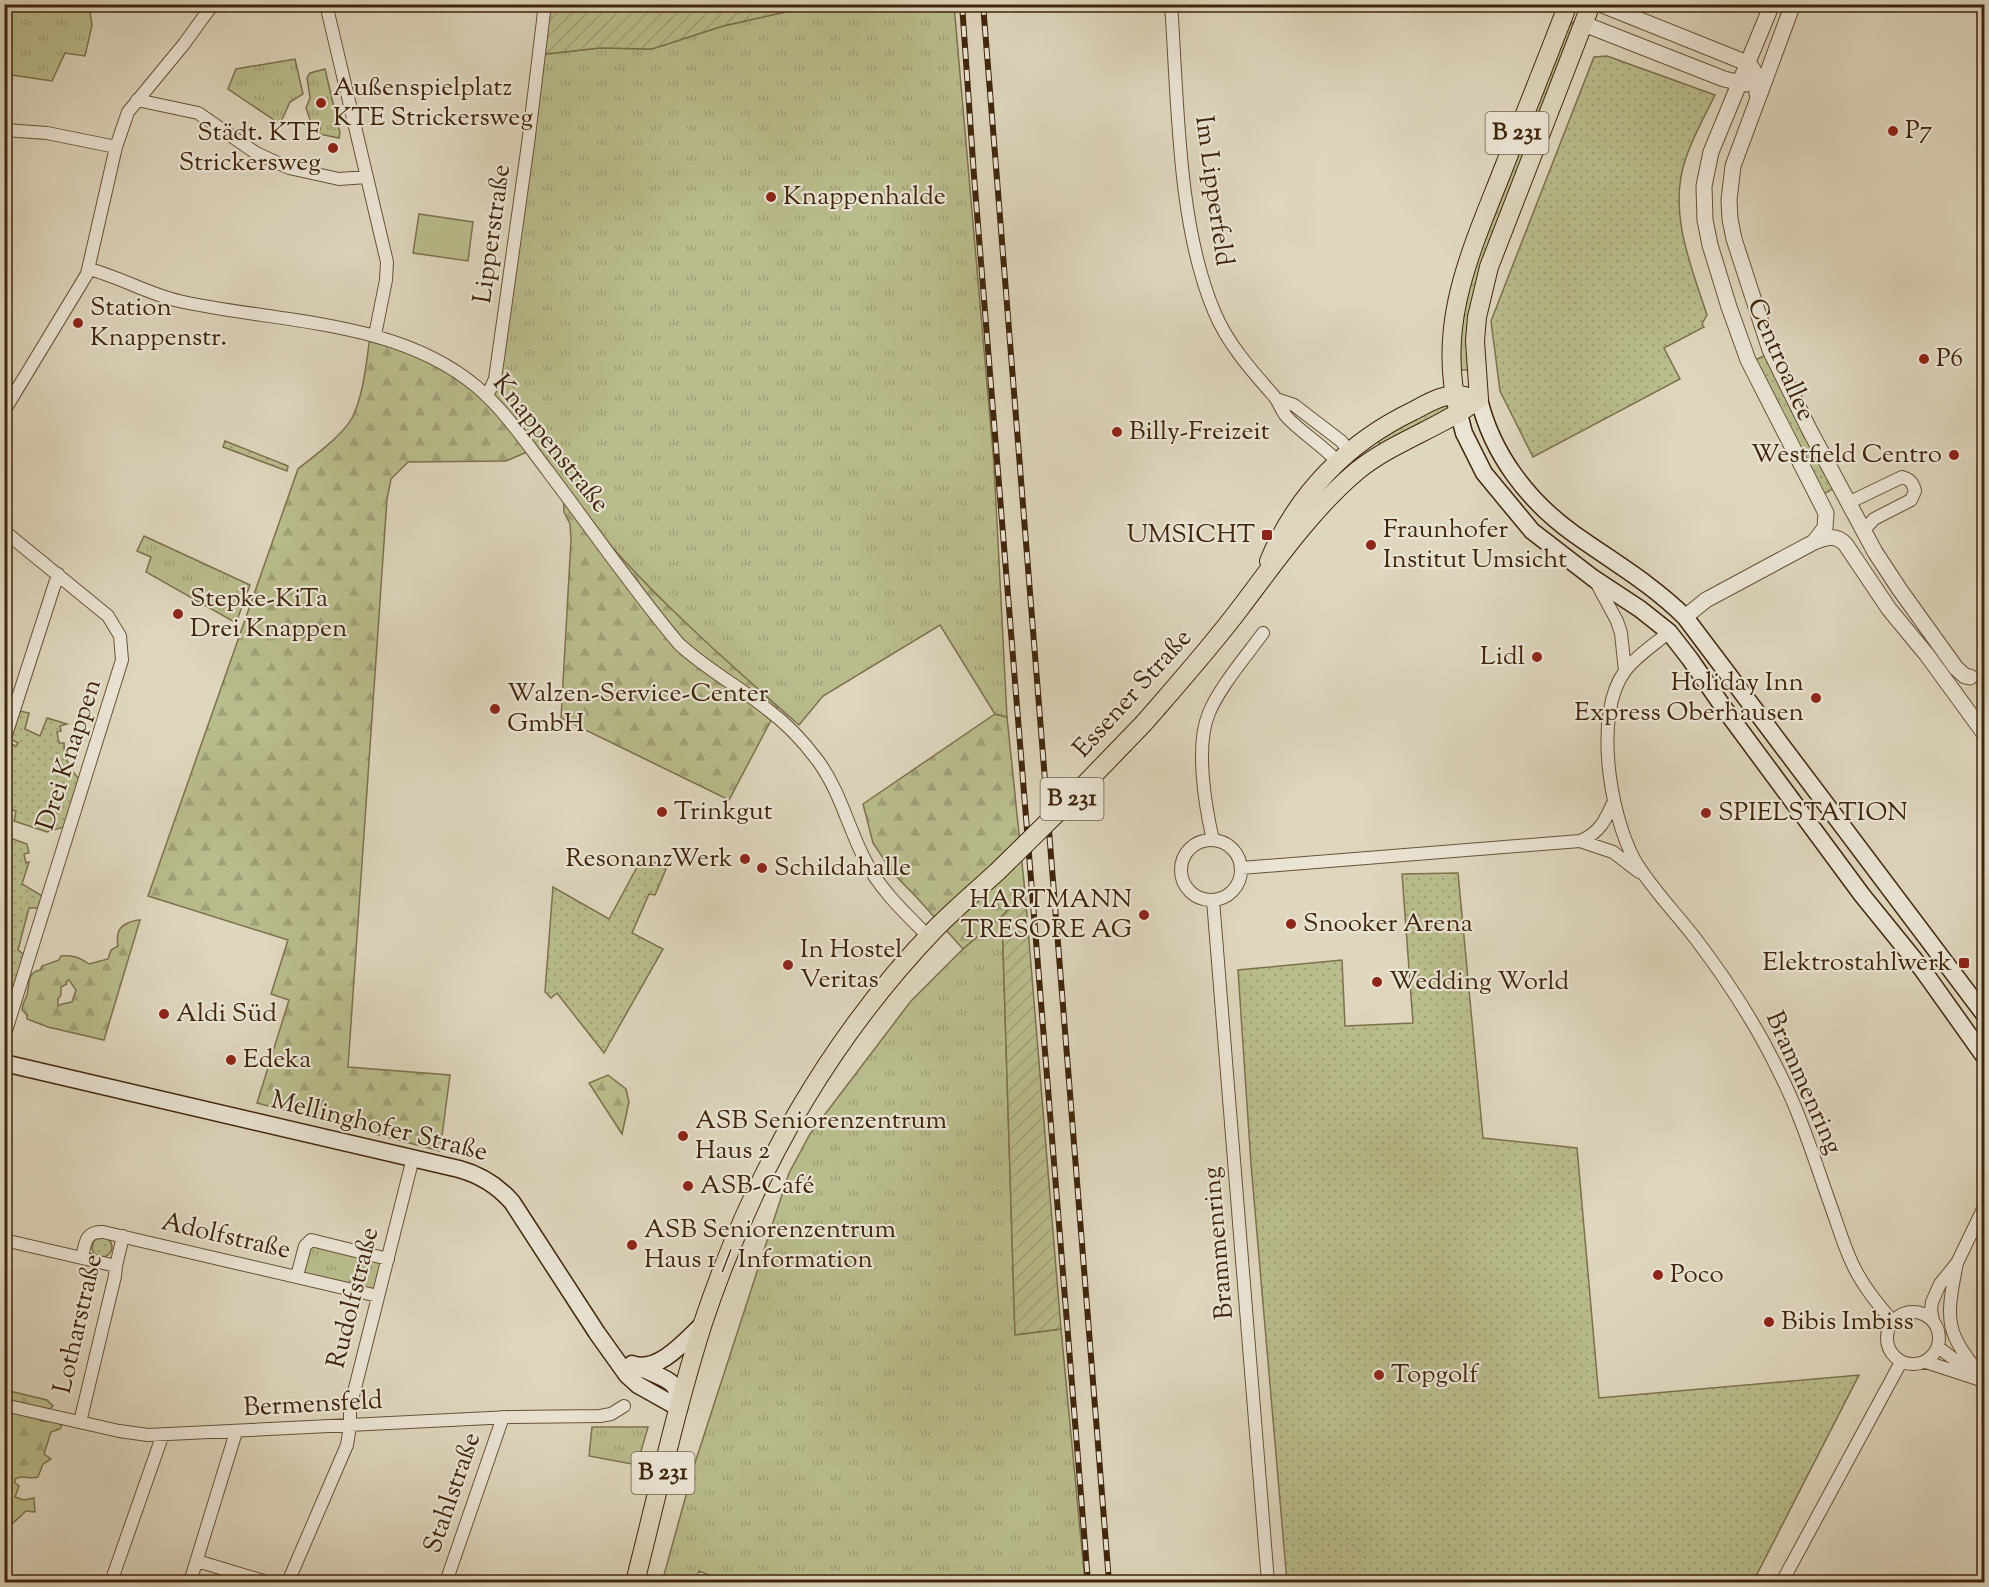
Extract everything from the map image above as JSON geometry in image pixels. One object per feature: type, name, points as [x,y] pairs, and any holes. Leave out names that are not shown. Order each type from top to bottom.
[{"type":"main road","name":"B 231","points":[[1569,4],[1584,24]]},
{"type":"main road","name":"B 231","points":[[1459,414],[1453,394],[1450,342],[1462,278],[1569,4]]},
{"type":"main road","name":"B 231","points":[[1479,399],[1475,341],[1479,309],[1489,267],[1591,4]]},
{"type":"main road","points":[[1453,394],[1479,399],[1486,426],[1494,443],[1516,478],[1540,506],[1574,534],[1671,603],[1684,617],[1984,1014]]},
{"type":"main road","name":"Essener Straße","points":[[1262,578],[1277,541],[1292,516],[1311,489],[1343,456],[1387,424],[1453,394]]},
{"type":"main road","name":"Essener Straße","points":[[635,1582],[703,1324],[739,1227],[780,1140],[860,1016],[928,936],[1059,811],[1144,723],[1216,639],[1318,510],[1357,471],[1400,442],[1459,414],[1479,399]]},
{"type":"main road","points":[[1459,414],[1464,433],[1478,463],[1506,502],[1532,531],[1669,632],[1862,894],[1922,969],[1984,1056]]},
{"type":"main road","points":[[1343,456],[1357,471]]},
{"type":"main road","points":[[1669,632],[1684,617]]},
{"type":"main road","name":"Mellinghofer Straße","points":[[4,1063],[472,1172],[487,1179],[502,1190],[515,1206],[612,1354],[631,1379],[679,1408]]},
{"type":"main road","points":[[638,1366],[668,1356],[703,1324]]},
{"type":"main road","points":[[612,1354],[673,1383],[680,1395],[679,1408]]},
{"type":"street","points":[[4,411],[83,282],[89,268],[125,117],[213,4]]},
{"type":"street","points":[[326,4],[388,268],[375,335]]},
{"type":"street","name":"Lipperstraße","points":[[487,396],[495,379],[528,144],[544,4]]},
{"type":"street","name":"Im Lipperfeld","points":[[1171,4],[1185,192],[1205,287],[1215,314],[1254,374],[1276,399],[1294,405],[1341,441],[1343,456]]},
{"type":"street","points":[[1600,4],[1747,63],[1762,77]]},
{"type":"street","name":"Centroallee","points":[[1772,4],[1738,83],[1708,162],[1704,186],[1705,220],[1710,245],[1729,307],[1748,360],[1826,513],[1825,528],[1814,542]]},
{"type":"street","name":"Centroallee","points":[[1793,4],[1762,77],[1757,100],[1730,179],[1729,200],[1732,229],[1772,354],[1848,503],[1900,590],[1951,661],[1961,672],[1970,677]]},
{"type":"street","points":[[1584,24],[1738,83],[1762,77]]},
{"type":"street","points":[[137,100],[198,113],[256,153],[290,168],[335,178],[367,177]]},
{"type":"street","points":[[4,130],[46,133],[116,147]]},
{"type":"street","name":"Knappenstraße","points":[[89,268],[177,300],[375,335],[415,349],[467,379],[487,396],[529,444],[679,644],[698,661],[774,714],[818,761],[840,800],[864,859],[876,881],[928,936]]},
{"type":"street","points":[[1848,503],[1902,477],[1913,484],[1915,490],[1911,500],[1874,519],[1863,531]]},
{"type":"street","name":"Drei Knappen","points":[[4,531],[108,616],[120,636],[123,660],[4,1037]]},
{"type":"street","points":[[1684,617],[1706,600],[1814,542],[1833,537],[1842,540],[1888,609],[1927,654],[1984,733]]},
{"type":"street","points":[[5,736],[58,574]]},
{"type":"street","points":[[1593,578],[1617,621],[1621,633],[1625,671]]},
{"type":"street","name":"Brammenring","points":[[1645,877],[1624,836],[1614,800],[1611,787],[1608,717],[1613,693],[1625,671],[1669,632]]},
{"type":"street","points":[[1213,840],[1207,812],[1202,753],[1203,730],[1210,710],[1263,633]]},
{"type":"street","points":[[1580,841],[1595,833],[1604,824],[1614,800]]},
{"type":"street","points":[[1213,840],[1230,847],[1237,856],[1241,868],[1238,882],[1232,891],[1224,897],[1213,900],[1204,899],[1189,889],[1184,881],[1182,868],[1190,849],[1200,842],[1213,840]]},
{"type":"street","name":"Brammenring","points":[[1241,868],[1580,841],[1613,852],[1645,877],[1671,907],[1727,982],[1766,1046],[1788,1089],[1852,1264],[1867,1290],[1893,1322]]},
{"type":"street","name":"Brammenring","points":[[1213,900],[1268,1582]]},
{"type":"street","name":"Rudolfstraße","points":[[288,1582],[347,1445],[350,1408],[413,1158]]},
{"type":"street","points":[[1933,1321],[1932,1302],[1940,1284],[1957,1263],[1984,1207]]},
{"type":"street","name":"Adolfstraße","points":[[82,1258],[86,1238],[93,1232],[103,1232],[378,1296]]},
{"type":"street","name":"Lotharstraße","points":[[80,1422],[123,1236]]},
{"type":"street","points":[[4,1240],[116,1266]]},
{"type":"street","points":[[297,1276],[305,1246],[311,1240],[387,1259]]},
{"type":"street","points":[[1957,1263],[1950,1301],[1951,1328],[1962,1352],[1984,1380]]},
{"type":"street","points":[[1912,1312],[1924,1314],[1933,1321],[1939,1332],[1938,1347],[1931,1359],[1913,1365],[1895,1358],[1888,1345],[1888,1332],[1898,1317],[1912,1312]]},
{"type":"street","points":[[1938,1347],[1984,1380]]},
{"type":"street","points":[[1782,1582],[1901,1362]]},
{"type":"street","points":[[1926,1362],[1984,1380]]},
{"type":"street","name":"Bermensfeld","points":[[4,1405],[133,1434],[236,1432],[502,1417],[600,1416],[611,1414],[624,1406]]},
{"type":"street","name":"Stahlstraße","points":[[446,1582],[502,1417]]},
{"type":"street","points":[[190,1582],[236,1432]]},
{"type":"street","points":[[111,1582],[163,1434]]},
{"type":"street","points":[[197,1561],[267,1582]]},
{"type":"green space","points":[[5,4],[89,5],[92,25],[85,56],[65,53],[52,81],[5,74]]},
{"type":"green space","points":[[552,5],[808,5],[723,26],[652,49],[600,48],[537,55]]},
{"type":"green space","points":[[808,5],[954,5],[994,464],[1007,717],[995,714],[940,625],[823,696],[799,725],[702,638],[632,569],[594,527],[520,432],[488,396],[537,55],[600,48],[652,49],[723,26]]},
{"type":"green space","points":[[1577,19],[1491,245],[1471,370],[1457,370],[1464,292],[1566,28]]},
{"type":"green space","points":[[1607,56],[1715,95],[1686,158],[1679,198],[1683,238],[1707,315],[1702,324],[1704,327],[1664,348],[1680,379],[1533,457],[1500,391],[1491,321],[1594,57]]},
{"type":"green space","points":[[295,59],[303,94],[290,102],[280,124],[228,89],[236,69]]},
{"type":"green space","name":"Außenspielplatz KTE Strickersweg","points":[[325,69],[340,133],[339,138],[319,134],[321,123],[310,120],[306,108],[310,98],[307,78],[310,73]]},
{"type":"green space","points":[[419,214],[473,222],[468,261],[413,253]]},
{"type":"green space","points":[[370,337],[457,373],[532,450],[506,461],[408,462],[391,479],[387,499],[348,1067],[450,1075],[440,1151],[257,1103],[289,1000],[271,994],[288,940],[148,896],[298,469],[335,439],[352,418],[362,389]]},
{"type":"green space","points":[[1766,355],[1834,488],[1824,494],[1755,360]]},
{"type":"green space","points":[[1444,404],[1448,407],[1448,411],[1422,422],[1381,445],[1376,439]]},
{"type":"green space","points":[[225,441],[288,466],[287,471],[223,447]]},
{"type":"green space","points":[[563,488],[658,596],[778,707],[729,800],[561,718],[571,540],[570,524],[564,512]]},
{"type":"green space","points":[[144,536],[250,585],[236,623],[146,572],[151,557],[137,551]]},
{"type":"green space","points":[[20,711],[29,713],[25,729],[40,736],[47,718],[67,724],[60,726],[61,731],[57,732],[59,743],[64,743],[68,764],[81,781],[67,826],[47,832],[14,821],[16,811],[5,808],[5,758],[9,743],[16,746],[18,743],[11,739]]},
{"type":"green space","points":[[995,714],[1007,717],[1025,892],[1002,916],[963,949],[893,873],[873,843],[863,804]]},
{"type":"green space","points":[[13,839],[27,844],[29,853],[24,854],[26,863],[29,862],[22,884],[44,897],[40,908],[29,908],[18,950],[26,956],[10,1005],[6,1005],[5,1011],[5,855],[8,858],[9,855],[5,852],[5,845],[7,846]]},
{"type":"green space","points":[[643,856],[666,869],[655,895],[649,894],[632,933],[663,949],[604,1053],[557,993],[551,998],[545,992],[553,887],[609,919]]},
{"type":"green space","points":[[1458,873],[1483,1138],[1577,1148],[1599,1398],[1859,1375],[1753,1582],[1287,1582],[1251,1164],[1238,970],[1342,960],[1345,1026],[1413,1023],[1402,874]]},
{"type":"green space","points":[[1025,892],[1061,1329],[1015,1335],[1002,916]]},
{"type":"green space","points":[[1002,916],[1015,1334],[1061,1329],[1085,1582],[726,1582],[699,1571],[695,1582],[662,1582],[695,1463],[789,1173],[810,1134],[911,1001],[963,949]]},
{"type":"green space","points":[[140,920],[104,1040],[48,1027],[27,1019],[22,1008],[32,974],[40,970],[42,966],[59,960],[61,956],[75,957],[89,964],[108,959],[111,950],[118,946],[119,931],[132,921]],"holes":[[[69,980],[76,990],[72,1002],[58,1006],[61,987],[67,984],[66,982]]]},
{"type":"green space","points":[[608,1075],[626,1089],[629,1102],[622,1134],[589,1083]]},
{"type":"green space","points":[[102,1237],[109,1240],[112,1247],[109,1254],[102,1257],[95,1254],[92,1247],[95,1240]]},
{"type":"green space","points":[[307,1243],[388,1259],[378,1296],[297,1276]]},
{"type":"green space","points":[[5,1390],[47,1400],[53,1406],[40,1417],[41,1421],[54,1421],[62,1425],[60,1429],[51,1432],[44,1454],[51,1459],[43,1464],[38,1477],[15,1479],[15,1483],[19,1486],[15,1497],[24,1500],[34,1498],[35,1512],[26,1511],[10,1526],[7,1533],[11,1550],[5,1558]]},
{"type":"green space","points":[[592,1427],[648,1427],[637,1465],[589,1456]]},
{"type":"railway","points":[[962,4],[1088,1582]]},
{"type":"railway","points":[[983,4],[1109,1582]]},
{"type":"place","name":"Außenspielplatz KTE Strickersweg","points":[[321,103]]},
{"type":"place","name":"P7","points":[[1893,131]]},
{"type":"place","name":"Städt. KTE Strickersweg","points":[[333,148]]},
{"type":"place","name":"Knappenhalde","points":[[771,197]]},
{"type":"place","name":"Station Knappenstr.","points":[[78,323]]},
{"type":"place","name":"P6","points":[[1924,359]]},
{"type":"place","name":"Billy-Freizeit","points":[[1117,432]]},
{"type":"place","name":"Westfield Centro","points":[[1954,455]]},
{"type":"place","name":"UMSICHT","points":[[1267,535]]},
{"type":"place","name":"Fraunhofer Institut Umsicht","points":[[1371,545]]},
{"type":"place","name":"Stepke-KiTa Drei Knappen","points":[[178,614]]},
{"type":"place","name":"Lidl","points":[[1537,657]]},
{"type":"place","name":"Holiday Inn Express Oberhausen","points":[[1816,698]]},
{"type":"place","name":"Walzen-Service-Center GmbH","points":[[495,709]]},
{"type":"place","name":"Trinkgut","points":[[662,812]]},
{"type":"place","name":"SPIELSTATION","points":[[1706,813]]},
{"type":"place","name":"ResonanzWerk","points":[[745,859]]},
{"type":"place","name":"Schildahalle","points":[[762,868]]},
{"type":"place","name":"HARTMANN TRESORE AG","points":[[1144,915]]},
{"type":"place","name":"Snooker Arena","points":[[1291,924]]},
{"type":"place","name":"Elektrostahlwerk","points":[[1964,963]]},
{"type":"place","name":"In Hostel Veritas","points":[[788,965]]},
{"type":"place","name":"Wedding World","points":[[1377,982]]},
{"type":"place","name":"Aldi Süd","points":[[164,1014]]},
{"type":"place","name":"Edeka","points":[[231,1060]]},
{"type":"place","name":"ASB Seniorenzentrum Haus 2","points":[[683,1136]]},
{"type":"place","name":"ASB-Café","points":[[688,1186]]},
{"type":"place","name":"ASB Seniorenzentrum Haus 1 / Information","points":[[632,1245]]},
{"type":"place","name":"Poco","points":[[1658,1275]]},
{"type":"place","name":"Bibis Imbiss","points":[[1769,1322]]},
{"type":"place","name":"Topgolf","points":[[1379,1375]]}]
